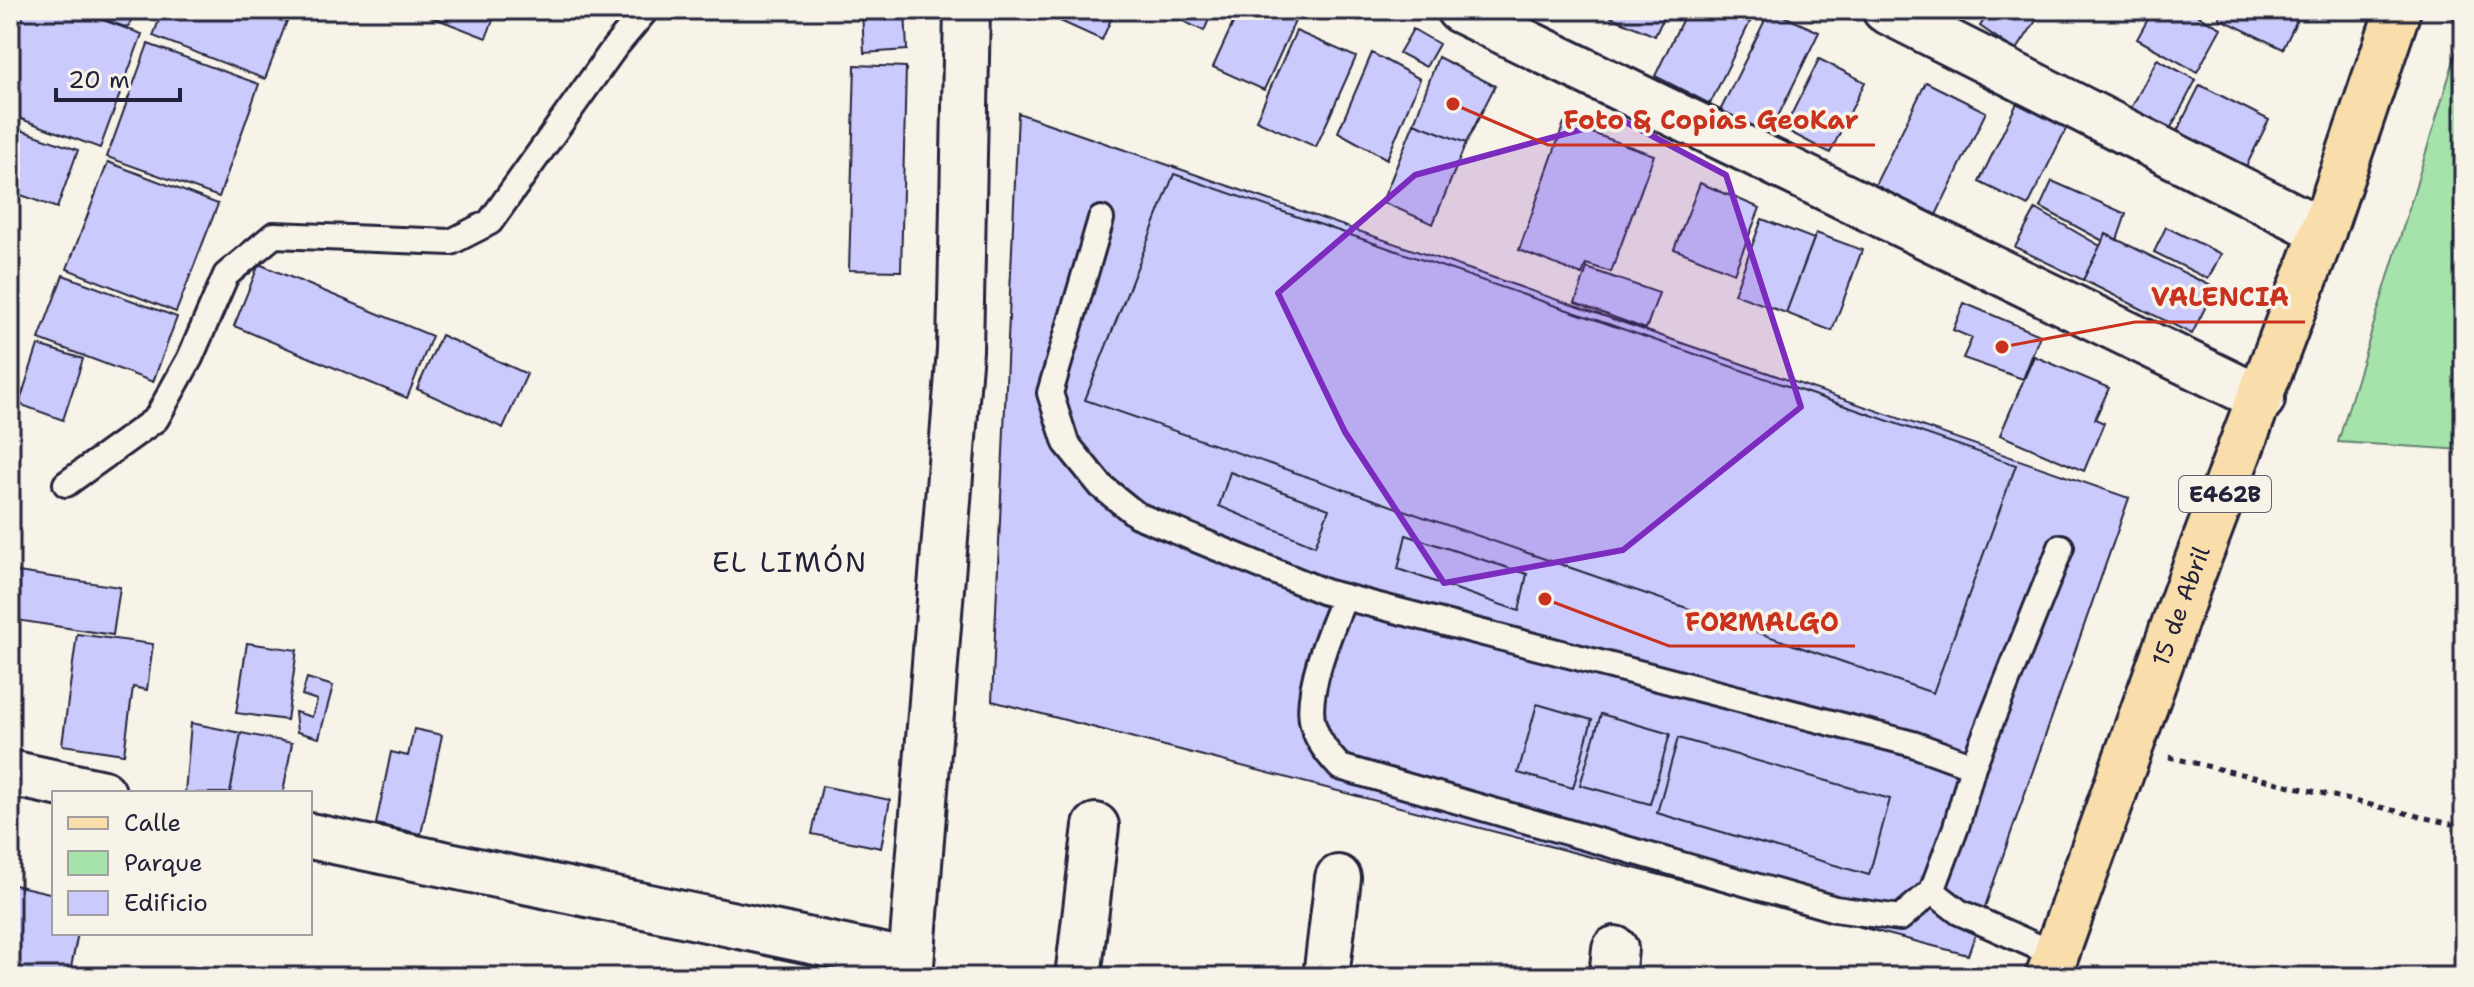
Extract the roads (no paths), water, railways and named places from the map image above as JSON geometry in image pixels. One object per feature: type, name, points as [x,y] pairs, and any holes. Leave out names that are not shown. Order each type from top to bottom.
[{"type":"main road","name":"15 de Abril","points":[[2052,966],[2188,586],[2262,399],[2323,231],[2398,10]]},
{"type":"street","points":[[312,836],[911,970],[960,350],[967,10]]},
{"type":"street","points":[[1459,10],[2262,399]]},
{"type":"street","points":[[1885,10],[2323,231]]},
{"type":"street","points":[[10,773],[94,791]]},
{"type":"street","points":[[1078,977],[1096,826]]},
{"type":"street","points":[[1326,977],[1338,878]]},
{"type":"lane","points":[[66,484],[156,419],[190,358],[226,275],[274,235],[451,242],[490,222],[615,47],[646,10]]},
{"type":"lane","points":[[1101,219],[1050,393],[1066,443],[1101,486],[1137,515],[1243,561],[1344,598],[1913,744],[1973,766]]},
{"type":"lane","points":[[1344,598],[1321,649],[1312,722],[1323,748],[1340,767],[1835,909],[1900,918],[1932,891],[1956,827],[1973,766],[2061,547]]},
{"type":"lane","points":[[1932,891],[1959,912],[2052,966]]},
{"type":"place","name":"Foto & Copias GeoKar","points":[[1453,104]]},
{"type":"place","name":"VALENCIA","points":[[2002,347]]},
{"type":"place","name":"FORMALGO","points":[[1545,599]]},
{"type":"district","name":"EL LIMÓN","points":[[790,562]]}]
